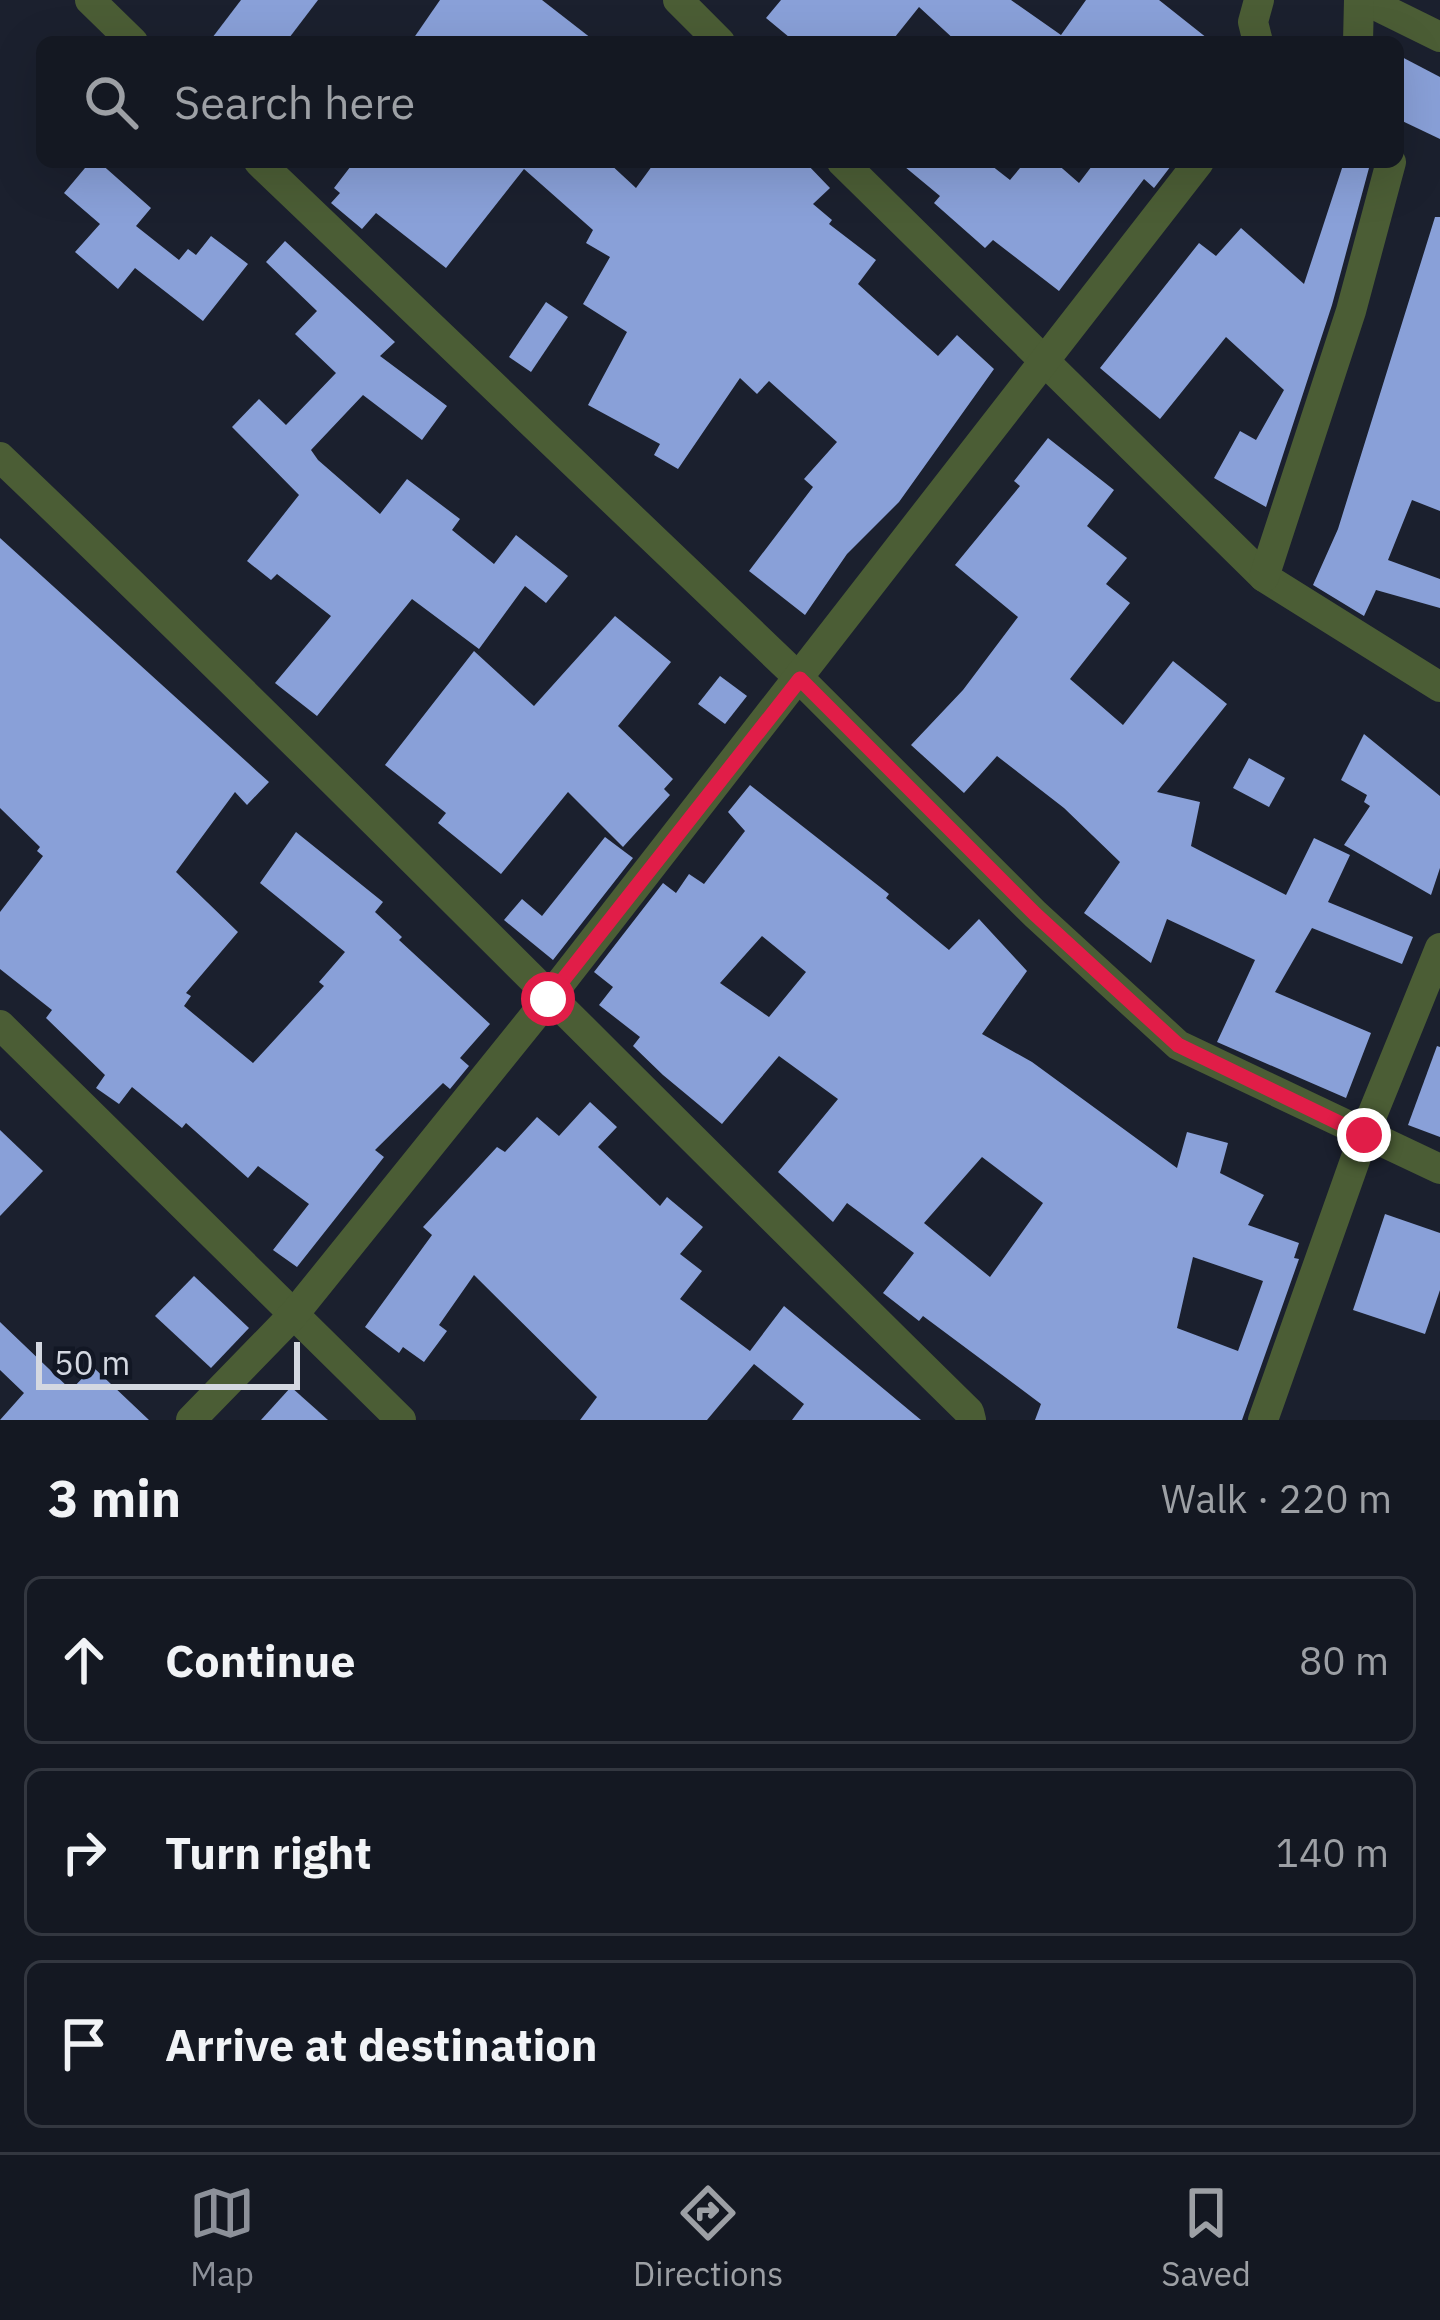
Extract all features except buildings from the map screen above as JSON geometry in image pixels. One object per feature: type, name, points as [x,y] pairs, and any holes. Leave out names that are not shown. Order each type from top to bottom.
[{"type":"street","points":[[89,0],[128,36]]},
{"type":"street","points":[[677,0],[714,36]]},
{"type":"street","points":[[1359,36],[1362,0],[1440,37]]},
{"type":"street","points":[[1254,2],[1257,36]]},
{"type":"street","points":[[265,168],[800,679],[1035,914],[1178,1045],[1440,1169]]},
{"type":"street","points":[[848,168],[1264,577],[1440,687]]},
{"type":"street","points":[[190,1420],[294,1314],[548,999],[1194,168]]},
{"type":"street","points":[[1264,577],[1351,311],[1389,168]]},
{"type":"street","points":[[0,457],[296,740],[548,999],[969,1412],[971,1420]]},
{"type":"street","points":[[1263,1420],[1364,1135],[1440,948]]},
{"type":"street","points":[[0,1025],[401,1420]]},
{"type":"route","points":[[548,999],[800,679],[1035,914],[1178,1045],[1364,1135]]}]
